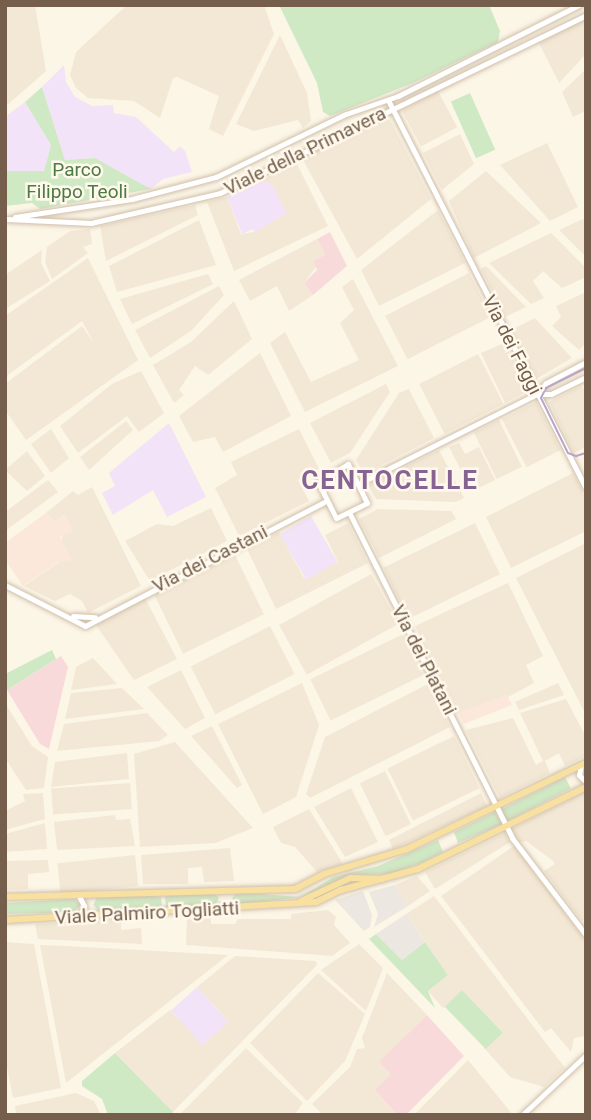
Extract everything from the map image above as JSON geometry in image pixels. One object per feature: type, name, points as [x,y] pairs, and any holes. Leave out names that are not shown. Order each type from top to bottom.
[{"type":"main road","name":"Viale Palmiro Togliatti","points":[[5,897],[276,889],[298,892],[334,872],[407,849],[583,764]]},
{"type":"main road","name":"Viale Palmiro Togliatti","points":[[5,920],[316,902],[342,890],[386,880],[507,826],[586,784]]},
{"type":"main road","name":"Viale Palmiro Togliatti","points":[[289,905],[344,879],[386,880]]},
{"type":"main road","name":"Viale Palmiro Togliatti","points":[[299,905],[341,886],[386,880]]},
{"type":"street","name":"Viale della Primavera","points":[[6,219],[132,199],[208,180],[342,116],[388,100],[579,5]]},
{"type":"street","name":"Viale della Primavera","points":[[6,219],[91,223],[202,199],[586,15]]},
{"type":"street","name":"Via dei Faggi","points":[[388,100],[586,488]]},
{"type":"street","points":[[537,394],[544,384],[586,362]]},
{"type":"street","points":[[360,483],[537,394],[553,394],[586,377]]},
{"type":"street","points":[[349,465],[360,483],[367,503],[350,514],[333,517],[317,485],[323,475],[349,465]]},
{"type":"street","name":"Via dei Castani","points":[[70,616],[85,626],[95,617],[324,502]]},
{"type":"street","name":"Via dei Platani","points":[[350,514],[507,826],[586,934]]},
{"type":"street","points":[[5,585],[70,616]]},
{"type":"street","name":"Via dei Castani","points":[[70,616],[95,617]]},
{"type":"street","points":[[583,764],[579,775],[586,784]]},
{"type":"street","points":[[78,894],[84,906],[80,916]]},
{"type":"street","points":[[522,1115],[586,1055]]},
{"type":"shaded area","points":[[5,5],[35,5],[46,71],[5,107]]},
{"type":"shaded area","points":[[127,5],[264,5],[274,34],[223,136],[209,129],[219,96],[177,77],[173,78],[160,118],[134,101],[88,98],[76,88],[70,75],[76,52]]},
{"type":"shaded area","points":[[586,19],[586,54],[559,83],[539,43]]},
{"type":"shaded area","points":[[280,35],[307,93],[311,121],[303,128],[298,120],[254,131],[236,124]]},
{"type":"shaded area","points":[[64,65],[66,82],[75,97],[92,106],[113,105],[114,113],[136,117],[174,152],[180,146],[185,151],[192,172],[163,179],[151,189],[95,158],[65,160],[42,87]]},
{"type":"shaded area","points":[[586,69],[586,111],[573,117],[562,92]]},
{"type":"shaded area","points":[[438,91],[457,127],[421,146],[402,110]]},
{"type":"shaded area","points":[[25,102],[51,145],[44,171],[5,171],[5,117]]},
{"type":"shaded area","points":[[388,116],[431,199],[357,259],[302,158]]},
{"type":"shaded area","points":[[460,134],[474,164],[442,190],[423,153]]},
{"type":"shaded area","points":[[547,143],[578,207],[550,221],[500,165]]},
{"type":"shaded area","points":[[296,162],[328,226],[234,271],[207,202],[227,197],[241,234],[254,232],[267,223],[263,180]]},
{"type":"shaded area","points":[[486,171],[541,223],[474,258],[449,201]]},
{"type":"shaded area","points":[[263,180],[272,185],[287,213],[254,233],[253,229],[242,234],[227,197]]},
{"type":"shaded area","points":[[195,205],[198,215],[106,261],[100,226]]},
{"type":"shaded area","points":[[438,210],[465,263],[379,306],[361,270]]},
{"type":"shaded area","points":[[583,219],[586,224],[586,257],[559,230]]},
{"type":"shaded area","points":[[199,220],[216,265],[117,292],[109,266]]},
{"type":"shaded area","points":[[90,229],[92,244],[83,247],[88,253],[52,279],[45,262],[47,247],[70,231]]},
{"type":"shaded area","points":[[330,232],[347,266],[313,295],[304,283],[317,270],[314,261],[325,255],[317,239]]},
{"type":"shaded area","points":[[551,233],[586,268],[586,277],[562,288],[543,271],[533,281],[544,298],[531,304],[489,263]]},
{"type":"shaded area","points":[[317,239],[325,255],[304,283],[313,295],[289,311],[277,286],[250,301],[239,280]]},
{"type":"shaded area","points":[[42,250],[41,263],[50,281],[5,309],[5,275]]},
{"type":"shaded area","points":[[88,258],[138,360],[26,440],[5,410],[5,384],[82,326],[94,343],[82,321],[5,377],[5,316]]},
{"type":"shaded area","points":[[486,266],[526,307],[505,317],[481,269]]},
{"type":"shaded area","points":[[469,273],[491,317],[407,359],[385,316]]},
{"type":"shaded area","points":[[208,274],[213,284],[132,324],[120,299]]},
{"type":"shaded area","points":[[353,279],[398,366],[305,412],[270,343],[285,332],[311,382],[359,360],[340,323],[354,310],[342,287]]},
{"type":"shaded area","points":[[219,286],[224,295],[191,331],[150,358],[135,330]]},
{"type":"shaded area","points":[[586,292],[586,343],[579,350],[552,326],[561,317],[556,306]]},
{"type":"shaded area","points":[[234,301],[252,339],[208,375],[195,366],[179,390],[184,395],[174,403],[153,365],[191,342]]},
{"type":"shaded area","points":[[535,318],[572,358],[536,379],[511,330]]},
{"type":"shaded area","points":[[504,343],[530,390],[505,403],[481,353]]},
{"type":"shaded area","points":[[260,353],[291,416],[223,452],[215,437],[193,442],[179,416]]},
{"type":"shaded area","points":[[478,354],[503,404],[445,434],[419,384]]},
{"type":"shaded area","points":[[141,371],[164,413],[139,432],[127,416],[78,453],[60,426],[112,384]]},
{"type":"shaded area","points":[[386,384],[390,392],[350,453],[331,463],[310,423]]},
{"type":"shaded area","points":[[581,386],[586,391],[586,447],[574,453],[549,402]]},
{"type":"shaded area","points":[[409,389],[434,438],[364,474],[356,460],[399,393]]},
{"type":"shaded area","points":[[536,402],[561,450],[527,467],[502,419]]},
{"type":"shaded area","points":[[499,420],[522,467],[497,479],[474,432]]},
{"type":"shaded area","points":[[126,421],[133,430],[89,470],[80,457]]},
{"type":"shaded area","points":[[169,423],[206,497],[167,517],[153,490],[113,515],[102,493],[115,486],[109,473]]},
{"type":"shaded area","points":[[51,429],[69,458],[51,473],[31,444]]},
{"type":"shaded area","points":[[299,429],[319,469],[298,480],[309,501],[239,536],[215,488],[237,475],[231,462]]},
{"type":"shaded area","points":[[459,443],[465,454],[479,447],[495,480],[472,491],[449,447]]},
{"type":"shaded area","points":[[439,450],[464,498],[456,502],[376,499],[368,485]]},
{"type":"shaded area","points":[[27,451],[45,476],[27,491],[5,470]]},
{"type":"shaded area","points":[[573,473],[586,499],[586,531],[511,568],[486,517]]},
{"type":"shaded area","points":[[48,480],[58,492],[5,531],[5,512]]},
{"type":"shaded area","points":[[92,487],[141,586],[88,613],[82,601],[70,594],[55,601],[24,586],[59,562],[65,514],[55,522],[46,513],[73,491],[78,495]]},
{"type":"shaded area","points":[[211,508],[227,541],[150,581],[125,541],[157,524],[173,526]]},
{"type":"shaded area","points":[[378,509],[451,511],[456,519],[379,558],[359,519]]},
{"type":"shaded area","points":[[46,513],[55,522],[65,514],[73,531],[60,537],[72,560],[58,562],[23,586],[5,560],[5,543]]},
{"type":"shaded area","points":[[311,516],[338,562],[306,580],[280,534]]},
{"type":"shaded area","points":[[348,523],[368,563],[276,609],[247,549],[279,532],[304,578],[338,562],[325,535]]},
{"type":"shaded area","points":[[475,523],[500,574],[408,619],[383,568]]},
{"type":"shaded area","points":[[586,543],[586,715],[516,578]]},
{"type":"shaded area","points":[[235,555],[264,614],[183,654],[154,594]]},
{"type":"shaded area","points":[[371,574],[399,624],[307,675],[279,625]]},
{"type":"shaded area","points":[[508,583],[543,656],[526,665],[534,683],[508,697],[455,714],[415,626]]},
{"type":"shaded area","points":[[145,598],[177,659],[134,680],[96,625]]},
{"type":"shaded area","points":[[270,626],[295,674],[215,715],[191,666]]},
{"type":"shaded area","points":[[403,634],[423,675],[331,720],[310,679]]},
{"type":"shaded area","points":[[61,656],[68,667],[49,749],[40,744],[7,690]]},
{"type":"shaded area","points":[[93,658],[117,684],[71,690],[76,667]]},
{"type":"shaded area","points":[[181,670],[205,718],[185,729],[147,687]]},
{"type":"shaded area","points":[[302,683],[319,725],[296,797],[263,814],[218,724]]},
{"type":"shaded area","points":[[558,683],[564,695],[519,710],[515,702]]},
{"type":"shaded area","points":[[428,684],[450,727],[310,798],[306,794],[325,737]]},
{"type":"shaded area","points":[[122,688],[144,709],[65,719],[71,693]]},
{"type":"shaded area","points":[[507,695],[512,705],[464,724],[458,713]]},
{"type":"shaded area","points":[[566,699],[586,737],[586,756],[565,766],[559,753],[545,761],[550,773],[500,798],[466,730],[513,718],[536,765],[543,761],[520,713]]},
{"type":"shaded area","points":[[5,703],[32,746],[48,757],[44,788],[26,790],[5,758]]},
{"type":"shaded area","points":[[147,713],[168,735],[159,741],[57,751],[64,724]]},
{"type":"shaded area","points":[[212,726],[242,785],[237,788],[191,736]]},
{"type":"shaded area","points":[[454,736],[479,788],[413,821],[387,768]]},
{"type":"shaded area","points":[[175,742],[253,828],[215,843],[140,847],[134,754]]},
{"type":"shaded area","points":[[127,753],[129,779],[51,787],[55,762]]},
{"type":"shaded area","points":[[385,771],[411,824],[386,836],[360,783]]},
{"type":"shaded area","points":[[130,783],[132,809],[53,814],[51,789]]},
{"type":"shaded area","points":[[351,788],[378,842],[345,857],[314,807]]},
{"type":"shaded area","points":[[586,791],[586,918],[582,921],[544,871],[555,864],[552,860],[526,841],[519,843],[512,829]]},
{"type":"shaded area","points":[[43,793],[45,819],[5,830],[5,811],[25,801],[23,794]]},
{"type":"shaded area","points":[[481,793],[487,806],[393,849],[389,840]]},
{"type":"shaded area","points":[[309,809],[343,864],[317,872],[295,847],[281,843],[273,827]]},
{"type":"shaded area","points":[[115,815],[116,820],[130,819],[135,846],[57,850],[54,822]]},
{"type":"shaded area","points":[[45,823],[47,849],[5,852],[5,834]]},
{"type":"shaded area","points":[[505,833],[510,842],[435,889],[425,872]]},
{"type":"shaded area","points":[[514,846],[586,941],[586,1036],[574,1038],[571,1052],[551,1028],[545,1032],[441,896]]},
{"type":"shaded area","points":[[230,848],[234,881],[204,882],[202,867],[188,868],[188,884],[143,884],[141,855]]},
{"type":"shaded area","points":[[135,855],[138,886],[61,894],[57,863]]},
{"type":"shaded area","points":[[48,860],[49,872],[28,874],[28,889],[5,890],[5,861]]},
{"type":"shaded area","points":[[417,876],[430,891],[408,906],[395,885]]},
{"type":"shaded area","points":[[395,885],[408,906],[374,927],[378,914],[369,892]]},
{"type":"shaded area","points":[[363,891],[372,915],[370,927],[364,931],[335,900]]},
{"type":"shaded area","points":[[434,896],[565,1068],[544,1087],[510,1077],[484,1048],[503,1032],[463,991],[443,1008],[428,991],[448,975],[406,914]]},
{"type":"shaded area","points":[[328,910],[336,917],[334,925],[350,943],[332,956],[186,945],[187,917],[211,915],[211,924],[235,924],[238,919],[291,919],[291,914]]},
{"type":"shaded area","points":[[406,914],[425,942],[402,960],[376,934]]},
{"type":"shaded area","points":[[121,920],[121,930],[141,928],[142,944],[38,939],[35,924]]},
{"type":"shaded area","points":[[5,942],[34,944],[61,1088],[13,1098],[5,1057]]},
{"type":"shaded area","points":[[359,944],[383,968],[366,1011],[321,970]]},
{"type":"shaded area","points":[[40,945],[66,946],[228,955],[66,1083]]},
{"type":"shaded area","points":[[235,956],[316,961],[317,965],[173,1112],[115,1053],[170,1010],[203,1043],[228,1021],[197,987]]},
{"type":"shaded area","points":[[318,973],[365,1014],[345,1061],[307,1101],[250,1043]]},
{"type":"shaded area","points":[[387,973],[427,1015],[380,1062],[392,1074],[376,1090],[398,1115],[323,1115],[312,1104],[350,1067],[357,1049],[365,1048],[362,1038]]},
{"type":"shaded area","points":[[197,987],[228,1022],[202,1045],[171,1010]]},
{"type":"shaded area","points":[[427,1015],[464,1056],[406,1115],[398,1115],[375,1090],[391,1074],[379,1062]]},
{"type":"shaded area","points":[[246,1048],[303,1103],[294,1115],[179,1115]]},
{"type":"shaded area","points":[[468,1060],[513,1115],[414,1115]]},
{"type":"shaded area","points":[[76,1093],[94,1101],[101,1115],[16,1115],[15,1106]]},
{"type":"green space","points":[[279,5],[489,5],[500,31],[498,42],[413,83],[330,116],[323,112],[317,83]]},
{"type":"green space","name":"Parco Filippo Teoli","points":[[42,87],[65,160],[95,158],[151,189],[40,209],[32,203],[5,206],[5,171],[44,171],[51,145],[25,102]]},
{"type":"green space","points":[[470,93],[495,150],[476,158],[451,102]]},
{"type":"green space","points":[[52,650],[56,659],[7,690],[5,674]]},
{"type":"green space","points":[[565,777],[571,789],[507,821],[501,810]]},
{"type":"green space","points":[[495,812],[502,824],[458,843],[454,832]]},
{"type":"green space","points":[[438,840],[443,852],[390,874],[349,875],[313,896],[237,904],[232,899],[236,892],[301,897],[333,877],[378,866]]},
{"type":"green space","points":[[215,893],[219,898],[216,905],[166,908],[165,896]]},
{"type":"green space","points":[[143,895],[161,897],[162,907],[99,911],[93,905],[97,898]]},
{"type":"green space","points":[[74,899],[81,905],[75,912],[5,914],[5,903]]},
{"type":"green space","points":[[376,934],[402,960],[425,942],[448,975],[428,991],[435,1008],[369,939]]},
{"type":"green space","points":[[462,990],[503,1032],[486,1049],[445,1007]]},
{"type":"green space","points":[[115,1053],[173,1112],[170,1115],[108,1115],[102,1099],[82,1086],[82,1081]]},
{"type":"tram line","points":[[586,368],[546,388],[541,398],[568,453],[576,456],[586,453]]},
{"type":"district","name":"CENTOCELLE","points":[[390,481]]}]
